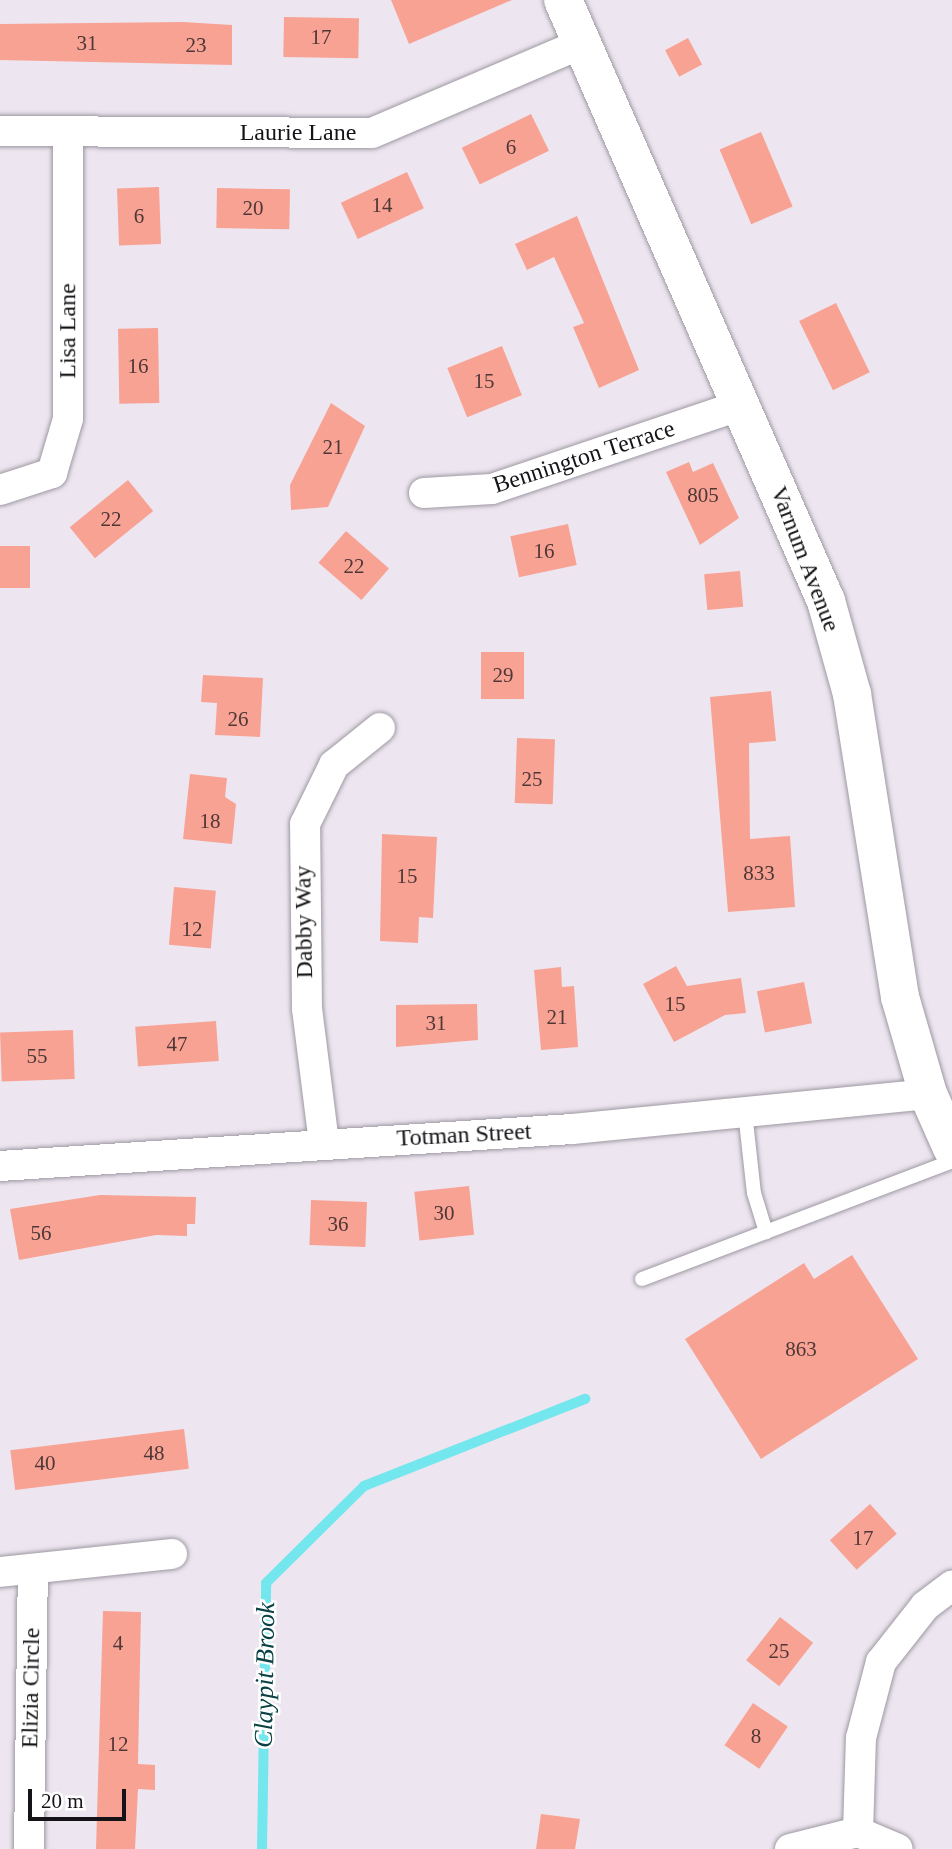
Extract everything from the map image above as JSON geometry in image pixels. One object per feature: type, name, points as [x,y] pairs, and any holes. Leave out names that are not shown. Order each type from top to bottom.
[{"type":"main road","name":"Varnum Avenue","points":[[563,0],[578,45],[742,405],[826,601],[852,694],[900,997],[928,1094],[952,1148]]},
{"type":"street","name":"Laurie Lane","points":[[0,131],[372,133],[578,45]]},
{"type":"street","name":"Lisa Lane","points":[[0,490],[52,473],[68,419],[68,132]]},
{"type":"street","name":"Bennington Terrace","points":[[424,494],[492,489],[742,405]]},
{"type":"street","name":"Dabby Way","points":[[324,1143],[307,1009],[305,824],[334,765],[380,728]]},
{"type":"street","name":"Totman Street","points":[[0,1166],[745,1112],[928,1094]]},
{"type":"street","points":[[0,1572],[172,1554]]},
{"type":"street","name":"Elizia Circle","points":[[29,1849],[33,1569]]},
{"type":"street","points":[[858,1832],[862,1738],[881,1662],[925,1606],[952,1586]]},
{"type":"street","points":[[790,1849],[858,1832],[898,1849]]},
{"type":"lane","points":[[745,1112],[754,1194],[766,1232]]},
{"type":"lane","points":[[642,1279],[952,1161]]},
{"type":"building","points":[[391,0],[512,0],[409,44]]},
{"type":"building","points":[[284,17],[359,18],[358,58],[283,57]]},
{"type":"building","points":[[183,22],[232,25],[232,65],[0,60],[0,24]]},
{"type":"building","points":[[688,38],[702,64],[679,77],[665,50]]},
{"type":"building","points":[[531,114],[549,151],[480,185],[462,148]]},
{"type":"building","points":[[761,132],[793,207],[751,224],[720,150]]},
{"type":"building","points":[[407,172],[424,208],[358,239],[341,203]]},
{"type":"building","points":[[159,187],[161,244],[119,245],[117,188]]},
{"type":"building","points":[[217,188],[290,189],[289,229],[216,228]]},
{"type":"building","points":[[577,216],[639,370],[599,388],[573,327],[584,323],[554,257],[527,270],[515,244]]},
{"type":"building","points":[[836,303],[870,372],[833,390],[799,321]]},
{"type":"building","points":[[158,328],[159,403],[119,404],[118,329]]},
{"type":"building","points":[[502,346],[522,395],[467,417],[447,368]]},
{"type":"building","points":[[331,403],[365,426],[328,507],[291,510],[290,485]]},
{"type":"building","points":[[689,462],[693,472],[713,463],[739,518],[700,545],[666,472]]},
{"type":"building","points":[[128,480],[153,511],[95,558],[70,527]]},
{"type":"building","points":[[568,524],[577,565],[519,577],[510,536]]},
{"type":"building","points":[[346,531],[389,568],[361,600],[318,563]]},
{"type":"building","points":[[0,546],[30,546],[30,588],[0,588]]},
{"type":"building","points":[[740,571],[743,607],[707,610],[704,574]]},
{"type":"building","points":[[481,652],[524,652],[524,699],[481,699]]},
{"type":"building","points":[[203,675],[263,678],[260,737],[215,735],[217,703],[201,702]]},
{"type":"building","points":[[771,691],[776,741],[749,743],[750,839],[790,836],[795,907],[728,912],[710,697]]},
{"type":"building","points":[[517,738],[555,739],[553,804],[515,803]]},
{"type":"building","points":[[190,774],[227,778],[225,797],[236,804],[232,844],[183,839]]},
{"type":"building","points":[[382,834],[437,837],[433,918],[419,917],[418,943],[380,941]]},
{"type":"building","points":[[174,887],[216,891],[211,948],[169,945]]},
{"type":"building","points":[[676,966],[687,986],[741,978],[746,1013],[725,1015],[674,1042],[643,984]]},
{"type":"building","points":[[561,967],[562,987],[574,986],[578,1047],[541,1050],[534,970]]},
{"type":"building","points":[[804,982],[812,1023],[765,1032],[757,991]]},
{"type":"building","points":[[477,1004],[478,1040],[396,1047],[396,1005]]},
{"type":"building","points":[[216,1021],[219,1061],[138,1067],[135,1027]]},
{"type":"building","points":[[73,1030],[75,1079],[2,1082],[0,1033]]},
{"type":"building","points":[[469,1186],[474,1235],[419,1240],[414,1192]]},
{"type":"building","points":[[100,1195],[196,1197],[195,1224],[187,1224],[187,1236],[156,1235],[19,1260],[10,1209]]},
{"type":"building","points":[[311,1200],[367,1202],[365,1247],[309,1245]]},
{"type":"building","points":[[852,1255],[918,1359],[761,1459],[685,1339],[804,1263],[814,1279]]},
{"type":"building","points":[[184,1429],[189,1469],[15,1490],[10,1450]]},
{"type":"building","points":[[870,1504],[897,1534],[857,1570],[830,1540]]},
{"type":"building","points":[[103,1611],[141,1612],[138,1764],[155,1765],[155,1790],[138,1789],[135,1849],[96,1849]]},
{"type":"building","points":[[780,1617],[813,1643],[779,1686],[746,1660]]},
{"type":"building","points":[[753,1703],[788,1726],[759,1769],[724,1745]]},
{"type":"building","points":[[541,1814],[580,1819],[575,1849],[536,1849]]},
{"type":"waterway","name":"Claypit Brook","points":[[262,1849],[266,1583],[364,1486],[585,1399]]}]
